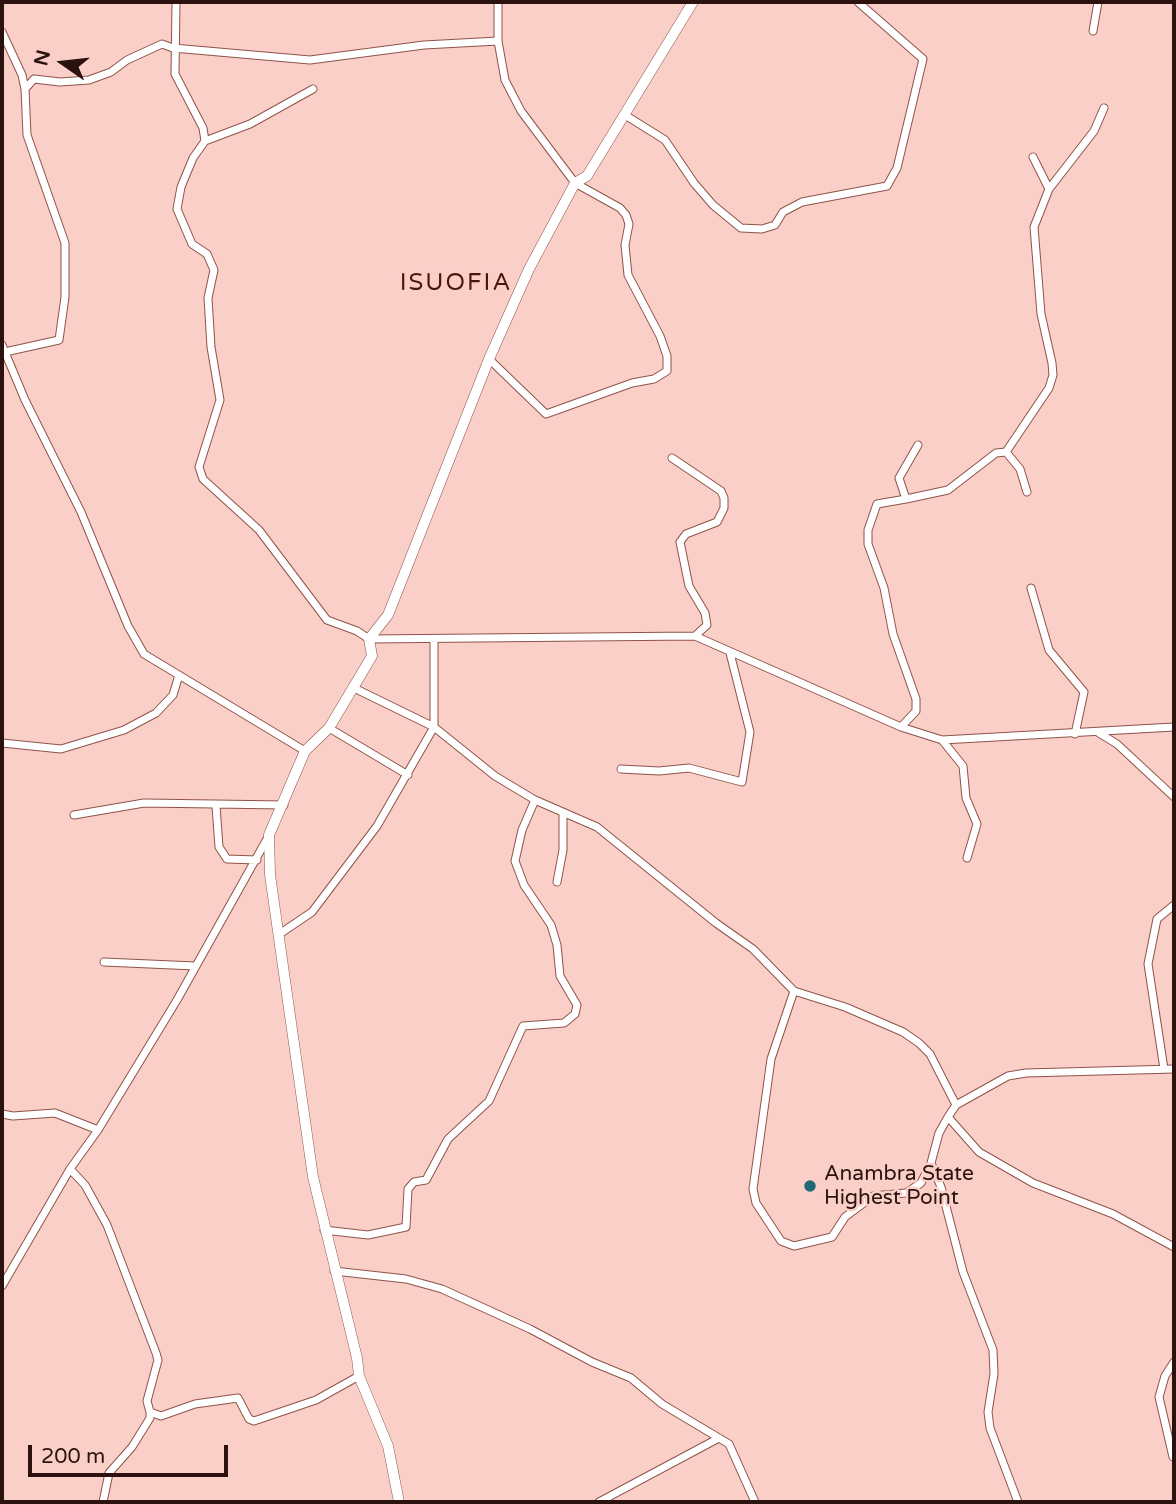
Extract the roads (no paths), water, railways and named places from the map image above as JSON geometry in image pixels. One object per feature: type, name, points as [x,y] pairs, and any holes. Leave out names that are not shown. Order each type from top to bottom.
[{"type":"main road","points":[[399,1502],[388,1446],[359,1377],[357,1358],[324,1230],[307,1139],[278,935],[269,835],[285,805],[305,751],[329,727],[372,656],[369,639],[388,615],[489,359],[529,268],[575,183],[587,176],[693,2]]},
{"type":"street","points":[[176,2],[177,33],[173,48],[175,74],[203,128],[205,141]]},
{"type":"street","points":[[489,359],[546,414],[632,383],[654,379],[667,371],[667,356],[660,336],[628,275],[625,245],[629,224],[626,215],[620,208],[575,183],[534,131],[513,98],[505,80],[498,41],[498,2]]},
{"type":"street","points":[[625,115],[672,147],[694,183],[713,205],[741,228],[762,229],[775,225],[783,212],[802,202],[887,186],[897,168],[923,60],[858,2]]},
{"type":"street","points":[[1093,31],[1098,2]]},
{"type":"street","points":[[2,32],[22,75],[27,135],[65,243],[65,297],[59,340],[3,348],[25,400],[82,512],[137,644],[144,654],[305,751]]},
{"type":"street","points":[[25,89],[34,79],[60,82],[89,80],[111,72],[162,44],[173,48],[310,60],[424,45],[498,41]]},
{"type":"street","points":[[313,89],[250,124],[205,141],[193,158],[177,200],[180,220],[192,244],[207,254],[214,270],[208,298],[211,347],[220,400],[200,460],[203,479],[259,530],[327,620],[369,639],[695,636],[901,727],[942,740],[1174,727]]},
{"type":"street","points":[[901,727],[916,711],[916,699],[893,634],[884,588],[868,537],[877,504],[948,490],[996,453],[1006,452],[1036,411],[1054,375],[1041,314],[1034,227],[1049,189],[1094,131],[1104,108]]},
{"type":"street","points":[[1033,158],[1049,189]]},
{"type":"street","points":[[906,499],[899,478],[918,444]]},
{"type":"street","points":[[1006,452],[1020,469],[1027,492]]},
{"type":"street","points":[[672,458],[721,491],[724,498],[724,508],[717,522],[687,534],[680,542],[689,586],[705,613],[707,625],[695,636]]},
{"type":"street","points":[[1031,588],[1049,650],[1084,692],[1075,734]]},
{"type":"street","points":[[278,935],[312,912],[377,826],[434,727],[434,639]]},
{"type":"street","points":[[621,769],[659,771],[689,768],[742,782],[750,732],[730,653]]},
{"type":"street","points":[[2,743],[61,749],[124,730],[156,713],[173,695],[179,675]]},
{"type":"street","points":[[354,688],[434,727],[495,776],[535,800],[597,827],[716,923],[753,949],[794,991],[845,1007],[903,1032],[919,1043],[930,1054],[956,1105]]},
{"type":"street","points":[[329,727],[408,775]]},
{"type":"street","points":[[1099,733],[1117,744],[1174,797]]},
{"type":"street","points":[[942,740],[963,766],[966,797],[976,824],[967,858]]},
{"type":"street","points":[[324,1230],[368,1235],[406,1227],[410,1185],[426,1180],[448,1139],[489,1101],[523,1026],[564,1023],[575,1014],[578,1005],[560,976],[557,946],[551,925],[524,885],[515,861],[522,830],[535,800]]},
{"type":"street","points":[[74,815],[144,803],[216,806],[257,802],[285,805]]},
{"type":"street","points":[[216,806],[219,847],[227,859],[257,860]]},
{"type":"street","points":[[557,882],[563,850],[563,813]]},
{"type":"street","points":[[2,1286],[70,1169],[98,1130],[257,860],[269,835]]},
{"type":"street","points":[[1164,1069],[1149,964],[1157,919],[1174,905]]},
{"type":"street","points":[[104,962],[195,966]]},
{"type":"street","points":[[794,991],[771,1059],[753,1189],[757,1203],[781,1241],[794,1246],[832,1237],[845,1217],[873,1196],[906,1193],[921,1183],[931,1163],[939,1133],[956,1105],[1008,1076],[1026,1073],[1174,1069]]},
{"type":"street","points":[[3,1115],[55,1113],[98,1130]]},
{"type":"street","points":[[948,1117],[979,1152],[1002,1167],[1113,1214],[1174,1247]]},
{"type":"street","points":[[931,1163],[941,1187],[967,1284],[993,1350],[994,1374],[988,1412],[990,1428],[1018,1502]]},
{"type":"street","points":[[70,1169],[85,1185],[107,1226],[158,1360],[147,1401],[150,1418],[132,1447],[109,1473],[103,1502]]},
{"type":"street","points":[[334,1270],[406,1279],[442,1289],[498,1313],[592,1362],[631,1378],[662,1404],[729,1444],[755,1502]]},
{"type":"street","points":[[1173,1457],[1159,1397],[1165,1376],[1174,1362]]},
{"type":"street","points":[[150,1412],[161,1416],[195,1404],[238,1398],[249,1419],[254,1421],[316,1400],[359,1377]]},
{"type":"street","points":[[599,1502],[719,1438]]},
{"type":"place","name":"Anambra State Highest Point","points":[[810,1186]]},
{"type":"district","name":"ISUOFIA","points":[[456,284]]}]
